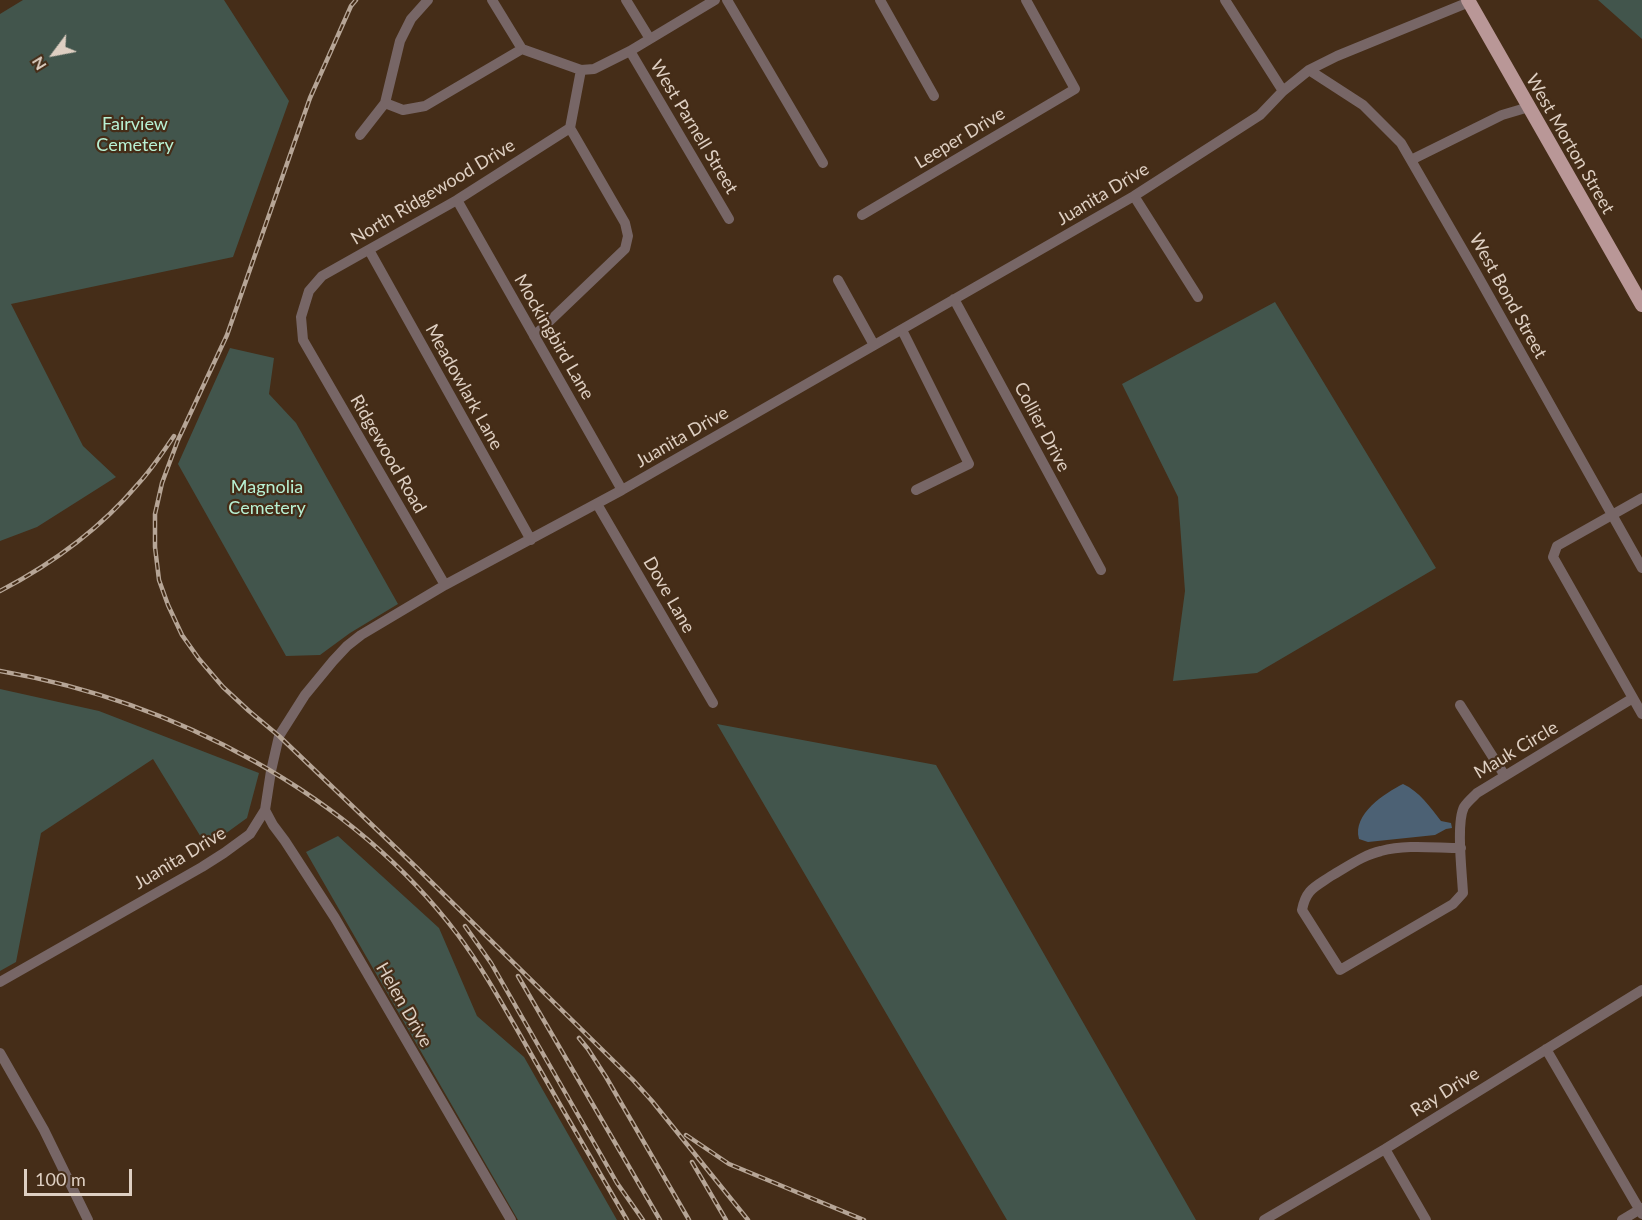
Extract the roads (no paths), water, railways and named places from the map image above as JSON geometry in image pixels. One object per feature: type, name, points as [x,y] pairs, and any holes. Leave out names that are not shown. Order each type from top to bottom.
[{"type":"main road","name":"West Morton Street","points":[[1468,1],[1642,305]]},
{"type":"street","points":[[360,135],[385,103],[400,40],[411,19],[428,0]]},
{"type":"street","points":[[492,0],[522,49],[581,70],[594,69],[630,51],[715,0]]},
{"type":"street","name":"West Parnell Street","points":[[626,0],[650,39]]},
{"type":"street","points":[[727,0],[823,163]]},
{"type":"street","points":[[880,0],[934,96]]},
{"type":"street","name":"Leeper Drive","points":[[862,215],[1075,89],[1026,0]]},
{"type":"street","points":[[1225,0],[1283,91]]},
{"type":"street","name":"Juanita Drive","points":[[0,982],[224,853],[250,834],[265,810],[279,736],[305,695],[347,646],[361,635],[445,585],[622,490],[1134,196],[1260,115],[1283,91],[1309,70],[1336,56],[1468,1]]},
{"type":"street","points":[[385,103],[403,110],[425,106],[522,49]]},
{"type":"street","name":"West Parnell Street","points":[[630,51],[729,219]]},
{"type":"street","points":[[534,336],[625,249],[628,236],[625,224],[570,128],[581,70]]},
{"type":"street","name":"West Bond Street","points":[[1309,70],[1363,105],[1401,143],[1642,568]]},
{"type":"street","points":[[1411,160],[1502,115],[1529,107]]},
{"type":"street","name":"North Ridgewood Drive","points":[[303,340],[301,317],[309,291],[322,276],[457,200],[570,128]]},
{"type":"street","points":[[1134,196],[1198,297]]},
{"type":"street","name":"Mockingbird Lane","points":[[457,200],[622,490]]},
{"type":"street","name":"Meadowlark Lane","points":[[369,250],[531,540]]},
{"type":"street","points":[[838,280],[874,345]]},
{"type":"street","name":"Collier Drive","points":[[954,300],[1101,570]]},
{"type":"street","points":[[902,330],[969,464],[916,490]]},
{"type":"street","name":"Ridgewood Road","points":[[303,340],[445,585]]},
{"type":"street","points":[[1642,498],[1557,546],[1553,557],[1642,712]]},
{"type":"street","name":"Dove Lane","points":[[597,504],[713,703]]},
{"type":"street","name":"Mauk Circle","points":[[1461,848],[1402,848],[1380,851],[1357,860],[1309,890],[1304,898],[1302,910],[1340,970],[1453,904],[1463,893],[1460,820],[1465,806],[1477,793],[1633,698]]},
{"type":"street","points":[[1460,705],[1505,776]]},
{"type":"street","name":"Helen Drive","points":[[265,810],[335,918],[511,1220]]},
{"type":"street","name":"Ray Drive","points":[[1264,1220],[1385,1149],[1642,990]]},
{"type":"street","points":[[1546,1050],[1641,1211],[1622,1220]]},
{"type":"street","points":[[0,1053],[44,1130],[88,1220]]},
{"type":"street","points":[[1385,1149],[1426,1220]]},
{"type":"water","points":[[1403,784],[1419,795],[1441,821],[1451,823],[1452,828],[1435,835],[1368,842],[1359,839],[1360,821],[1365,813],[1379,799]]},
{"type":"railway","points":[[356,0],[351,6],[310,98],[227,335],[178,440],[162,483],[155,514],[155,547],[159,580],[182,635],[223,687],[279,736],[417,868],[633,1080],[748,1220]]},
{"type":"railway","points":[[0,591],[56,557],[108,516],[143,478],[174,436]]},
{"type":"railway","points":[[0,671],[65,685],[130,705],[193,730],[254,761],[312,797],[366,838],[415,884],[468,948],[627,1220]]},
{"type":"railway","points":[[465,926],[491,963],[617,1183],[643,1220]]},
{"type":"railway","points":[[518,976],[660,1220]]},
{"type":"railway","points":[[579,1038],[606,1077],[689,1220]]},
{"type":"railway","points":[[686,1135],[729,1164],[864,1220]]},
{"type":"railway","points":[[692,1162],[726,1220]]},
{"type":"park label","name":"Fairview Cemetery","points":[[135,134]]},
{"type":"park label","name":"Magnolia Cemetery","points":[[267,497]]}]
